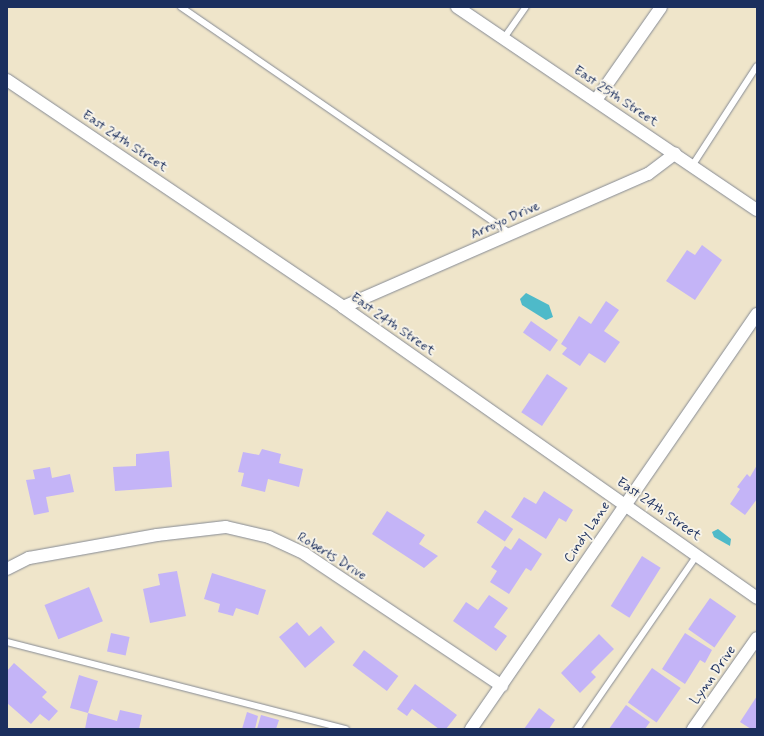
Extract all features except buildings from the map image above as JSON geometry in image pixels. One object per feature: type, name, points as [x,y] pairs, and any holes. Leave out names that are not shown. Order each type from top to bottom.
[{"type":"street","name":"East 25th Street","points":[[457,7],[757,210]]},
{"type":"street","points":[[596,100],[661,7]]},
{"type":"street","name":"East 24th Street","points":[[7,80],[343,307],[625,503],[757,598]]},
{"type":"street","name":"Arroyo Drive","points":[[343,307],[648,174],[675,154]]},
{"type":"street","name":"Cindy Lane","points":[[471,729],[502,686],[625,503],[757,314]]},
{"type":"street","name":"Roberts Drive","points":[[7,569],[29,558],[165,534],[226,527],[269,537],[305,554],[502,686]]},
{"type":"street","name":"Lynn Drive","points":[[693,729],[757,638]]},
{"type":"lane","points":[[181,7],[511,234]]},
{"type":"lane","points":[[504,38],[526,7]]},
{"type":"lane","points":[[692,166],[757,66]]},
{"type":"lane","points":[[577,729],[696,555]]},
{"type":"lane","points":[[7,642],[346,729]]},
{"type":"water","points":[[526,293],[549,305],[553,317],[546,320],[522,305],[520,299]]},
{"type":"water","points":[[718,529],[731,539],[730,546],[714,537],[712,532]]}]
